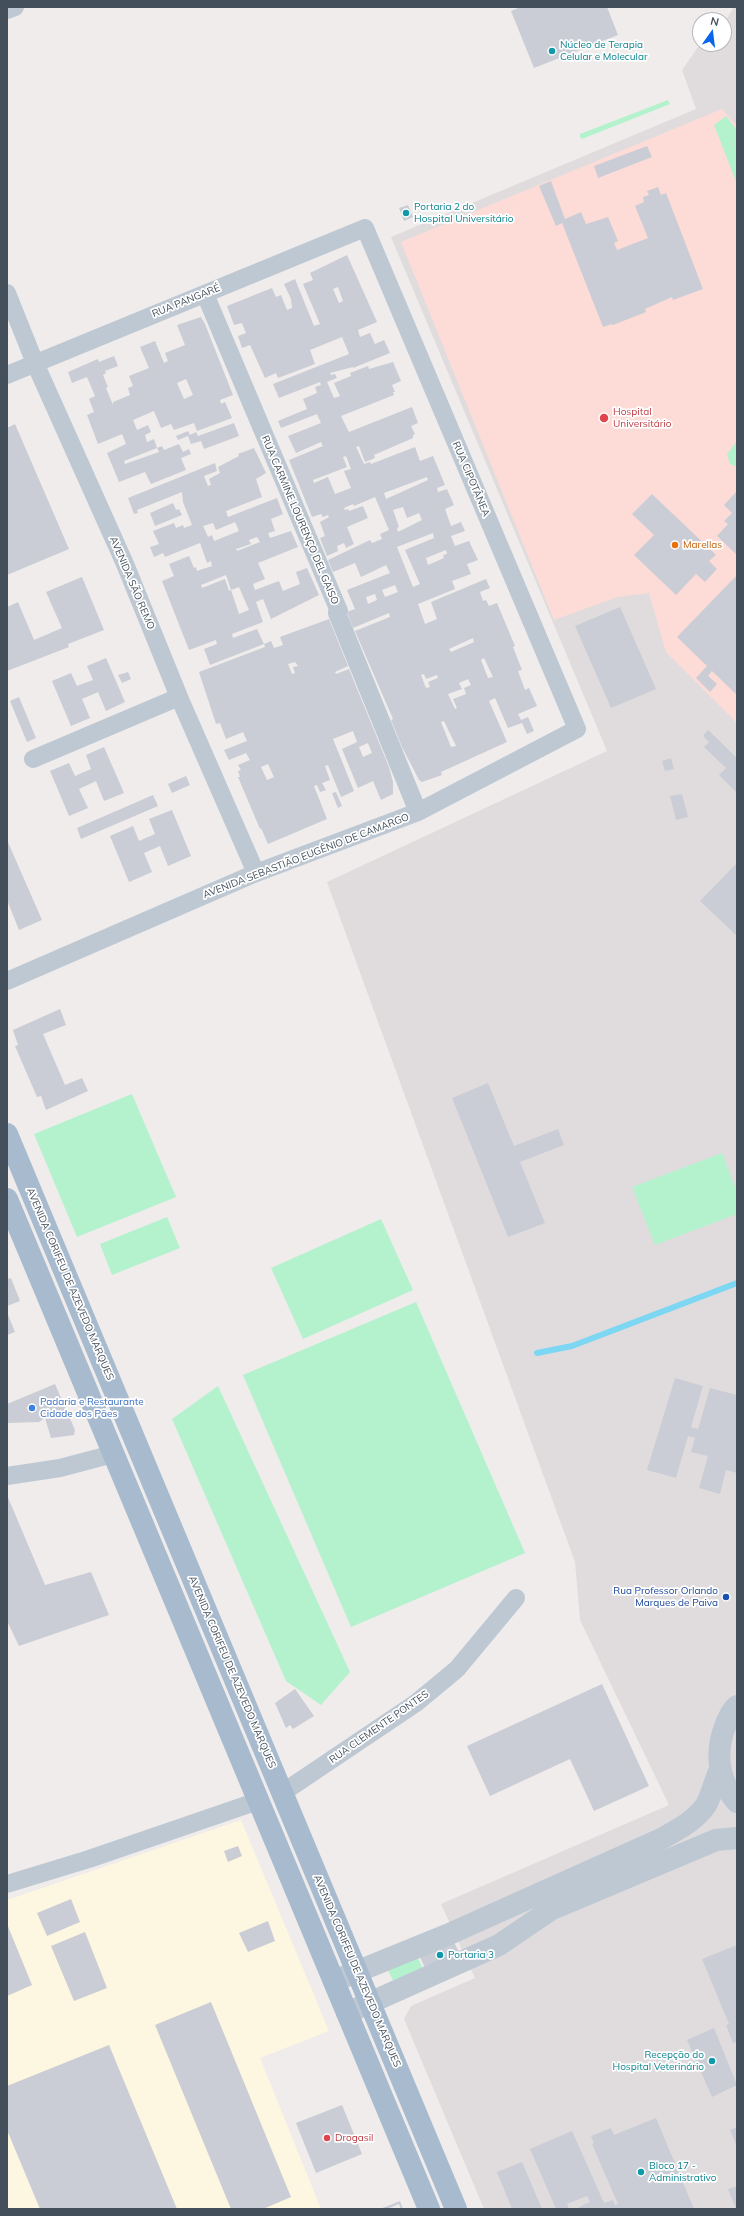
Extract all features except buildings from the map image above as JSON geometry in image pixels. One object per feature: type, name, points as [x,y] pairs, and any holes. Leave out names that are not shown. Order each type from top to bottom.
[{"type":"main road","name":"AVENIDA CORIFEU DE AZEVEDO MARQUES","points":[[7,1134],[456,2209]]},
{"type":"main road","points":[[7,1199],[429,2209]]},
{"type":"main road","points":[[113,1454],[121,1453],[127,1456],[178,1569],[184,1575],[192,1578]]},
{"type":"street","points":[[7,10],[15,7]]},
{"type":"street","name":"RUA PANGARÉ","points":[[7,375],[365,228]]},
{"type":"street","name":"RUA CIPOTÂNEA","points":[[365,228],[577,729]]},
{"type":"street","name":"AVENIDA SÃO REMO","points":[[7,293],[35,363],[125,564],[179,697],[256,873]]},
{"type":"street","name":"RUA CARMINE LOURENÇO DEL GAISO","points":[[205,294],[339,611],[337,613],[418,812]]},
{"type":"street","points":[[33,758],[179,697]]},
{"type":"street","name":"AVENIDA SEBASTIÃO EUGÊNIO DE CAMARGO","points":[[7,981],[256,873],[418,812],[577,729]]},
{"type":"street","points":[[7,1476],[67,1466],[113,1454]]},
{"type":"street","name":"RUA CLEMENTE PONTES","points":[[282,1793],[416,1703],[458,1668],[516,1598]]},
{"type":"street","points":[[737,1706],[732,1710],[719,1740],[720,1769],[730,1794],[737,1802]]},
{"type":"street","points":[[334,1981],[447,1935],[661,1839],[690,1822],[700,1812],[706,1804],[720,1769]]},
{"type":"street","points":[[7,1884],[89,1859],[258,1800]]},
{"type":"street","points":[[347,2013],[499,1945],[552,1909],[716,1840],[737,1838]]},
{"type":"shaded area","points":[[734,7],[737,7],[737,2209],[484,2209],[404,2019],[411,2006],[475,1978],[441,1904],[669,1805],[580,1620],[575,1562],[327,882],[607,751],[391,237],[696,109],[682,70],[694,52],[732,52],[731,12]]},
{"type":"shaded area","name":"Hospital Universitário","points":[[722,109],[737,126],[737,723],[666,652],[649,593],[617,597],[554,620],[401,242]]},
{"type":"shaded area","points":[[241,1820],[329,2031],[260,2058],[321,2209],[7,2209],[7,1900]]},
{"type":"green space","points":[[668,100],[670,104],[582,139],[580,137],[580,134]]},
{"type":"green space","points":[[726,116],[737,130],[737,184],[714,125]]},
{"type":"green space","points":[[737,441],[737,467],[730,464],[727,454]]},
{"type":"green space","points":[[132,1094],[176,1197],[77,1237],[34,1134]]},
{"type":"green space","points":[[722,1153],[737,1192],[737,1214],[655,1245],[632,1187]]},
{"type":"green space","points":[[167,1217],[180,1248],[112,1275],[100,1244]]},
{"type":"green space","points":[[381,1219],[413,1290],[303,1339],[271,1268]]},
{"type":"green space","points":[[416,1302],[525,1553],[351,1627],[243,1375]]},
{"type":"green space","points":[[218,1386],[350,1672],[321,1705],[286,1681],[172,1419]]},
{"type":"green space","points":[[417,1956],[423,1969],[394,1983],[388,1970]]},
{"type":"waterway","points":[[537,1353],[572,1346],[737,1283]]},
{"type":"place","name":"Núcleo de Terapia Celular e Molecular","points":[[552,51]]},
{"type":"place","name":"Portaria 2 do Hospital Universitário","points":[[406,213]]},
{"type":"place","name":"Hospital Universitário","points":[[604,418]]},
{"type":"place","name":"Marellas","points":[[675,545]]},
{"type":"place","name":"Padaria e Restaurante Cidade dos Pães","points":[[32,1408]]},
{"type":"place","name":"Rua Professor Orlando Marques de Paiva","points":[[726,1597]]},
{"type":"place","name":"Portaria 3","points":[[440,1955]]},
{"type":"place","name":"Recepção do Hospital Veterinário","points":[[712,2061]]},
{"type":"place","name":"Drogasil","points":[[327,2138]]},
{"type":"place","name":"Bloco 17 - Administrativo","points":[[641,2172]]}]
